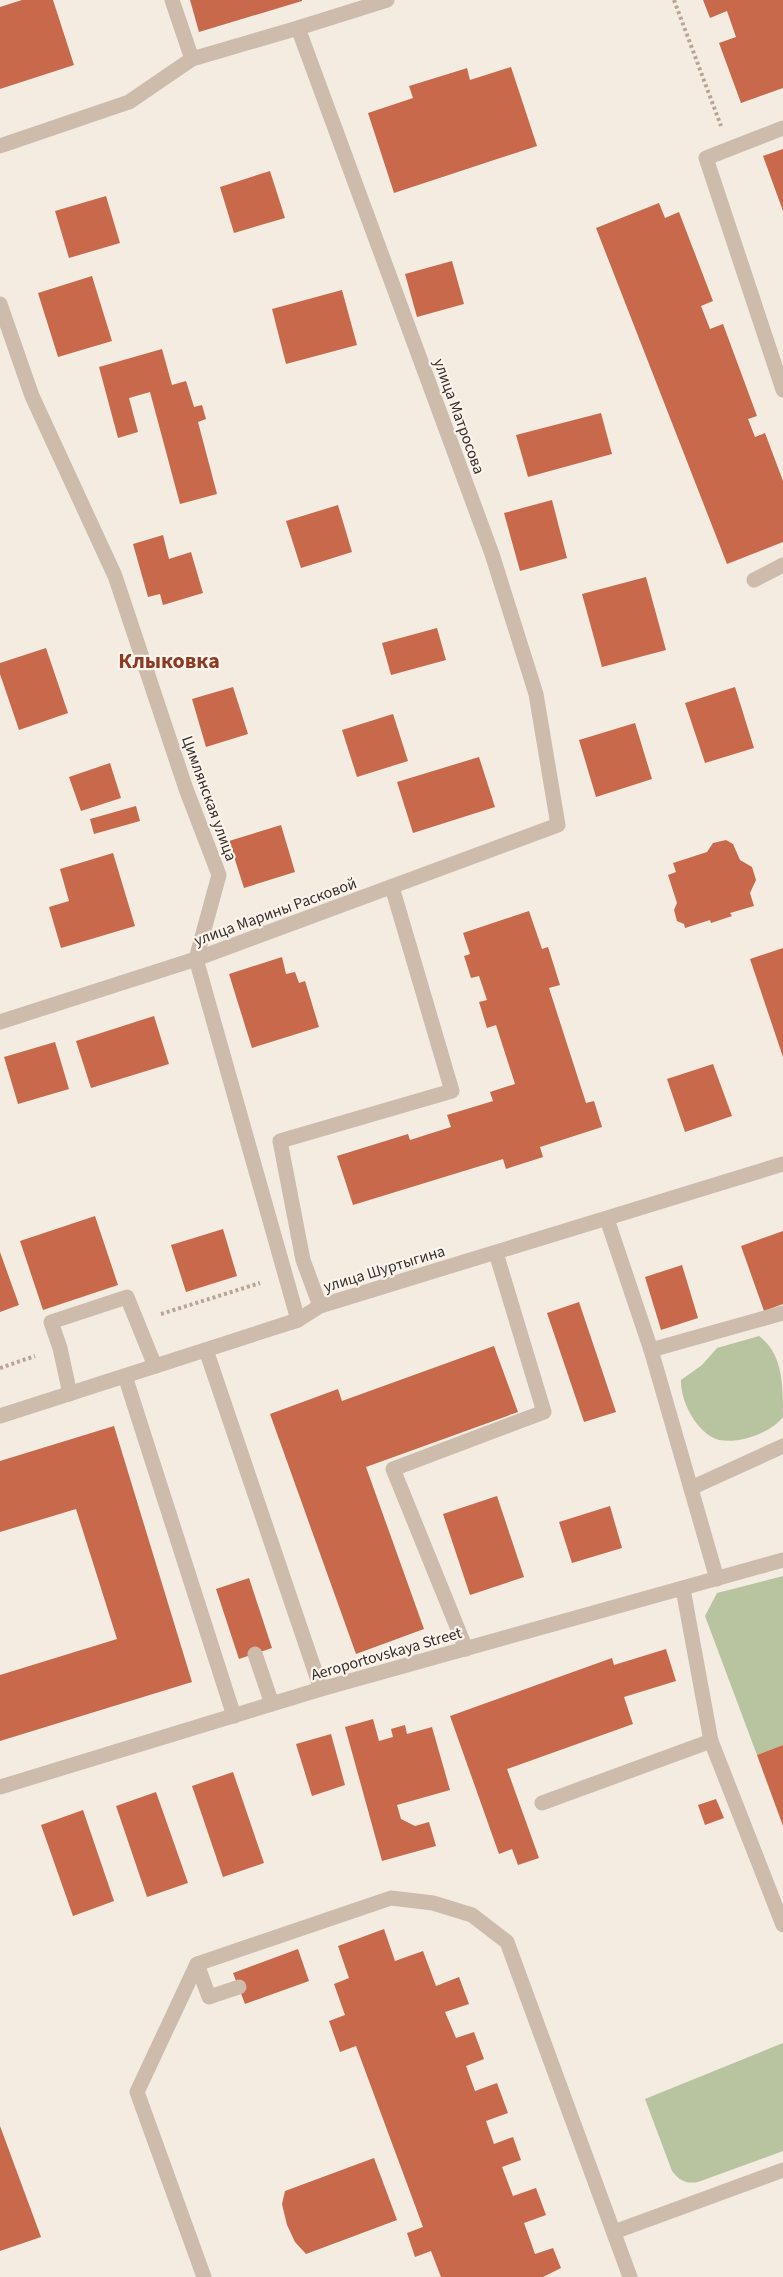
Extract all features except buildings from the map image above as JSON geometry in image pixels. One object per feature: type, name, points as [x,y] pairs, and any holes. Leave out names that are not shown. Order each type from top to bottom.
[{"type":"street","points":[[172,0],[192,59]]},
{"type":"street","points":[[0,146],[129,102],[192,59],[387,0]]},
{"type":"street","name":"улица Матросова","points":[[298,28],[492,554],[536,694],[558,825]]},
{"type":"street","points":[[783,128],[706,158],[783,390]]},
{"type":"street","name":"Цимлянская улица","points":[[0,304],[32,396],[115,576],[186,789],[219,875],[196,959]]},
{"type":"street","points":[[754,580],[783,565]]},
{"type":"street","name":"улица Марины Расковой","points":[[0,1022],[196,959],[558,825]]},
{"type":"street","points":[[320,1306],[303,1260],[280,1141],[452,1091],[392,887]]},
{"type":"street","points":[[196,959],[298,1320]]},
{"type":"street","name":"улица Шуртыгина","points":[[0,1416],[298,1320],[320,1306],[783,1164]]},
{"type":"street","points":[[607,1219],[651,1350],[717,1579]]},
{"type":"street","points":[[466,1649],[393,1469],[544,1412],[496,1253]]},
{"type":"street","points":[[70,1394],[60,1348],[51,1322],[127,1297],[155,1366]]},
{"type":"street","points":[[651,1350],[783,1313]]},
{"type":"street","points":[[206,1350],[321,1689]]},
{"type":"street","points":[[125,1376],[234,1716]]},
{"type":"street","points":[[691,1488],[783,1446]]},
{"type":"street","name":"Aeroportovskaya Street","points":[[0,1787],[321,1689],[783,1560]]},
{"type":"street","points":[[683,1588],[711,1741],[783,1924]]},
{"type":"street","points":[[255,1654],[272,1704]]},
{"type":"street","points":[[542,1803],[711,1741]]},
{"type":"street","points":[[204,2277],[137,2092],[197,1964],[391,1898],[433,1903],[472,1916],[507,1942],[630,2277]]},
{"type":"street","points":[[197,1964],[209,1997],[239,1987]]},
{"type":"street","points":[[614,2232],[783,2170]]},
{"type":"path","points":[[674,0],[729,149]]},
{"type":"green space","points":[[759,1336],[773,1352],[780,1371],[783,1417],[771,1428],[745,1439],[727,1441],[711,1437],[691,1416],[683,1397],[681,1380],[702,1365],[717,1348]]},
{"type":"green space","points":[[783,1576],[783,1745],[757,1755],[705,1616],[717,1593]]},
{"type":"green space","points":[[783,2043],[783,2151],[698,2182],[690,2183],[681,2179],[672,2171],[645,2099]]},
{"type":"district","name":"Клыковка","points":[[169,660]]}]
